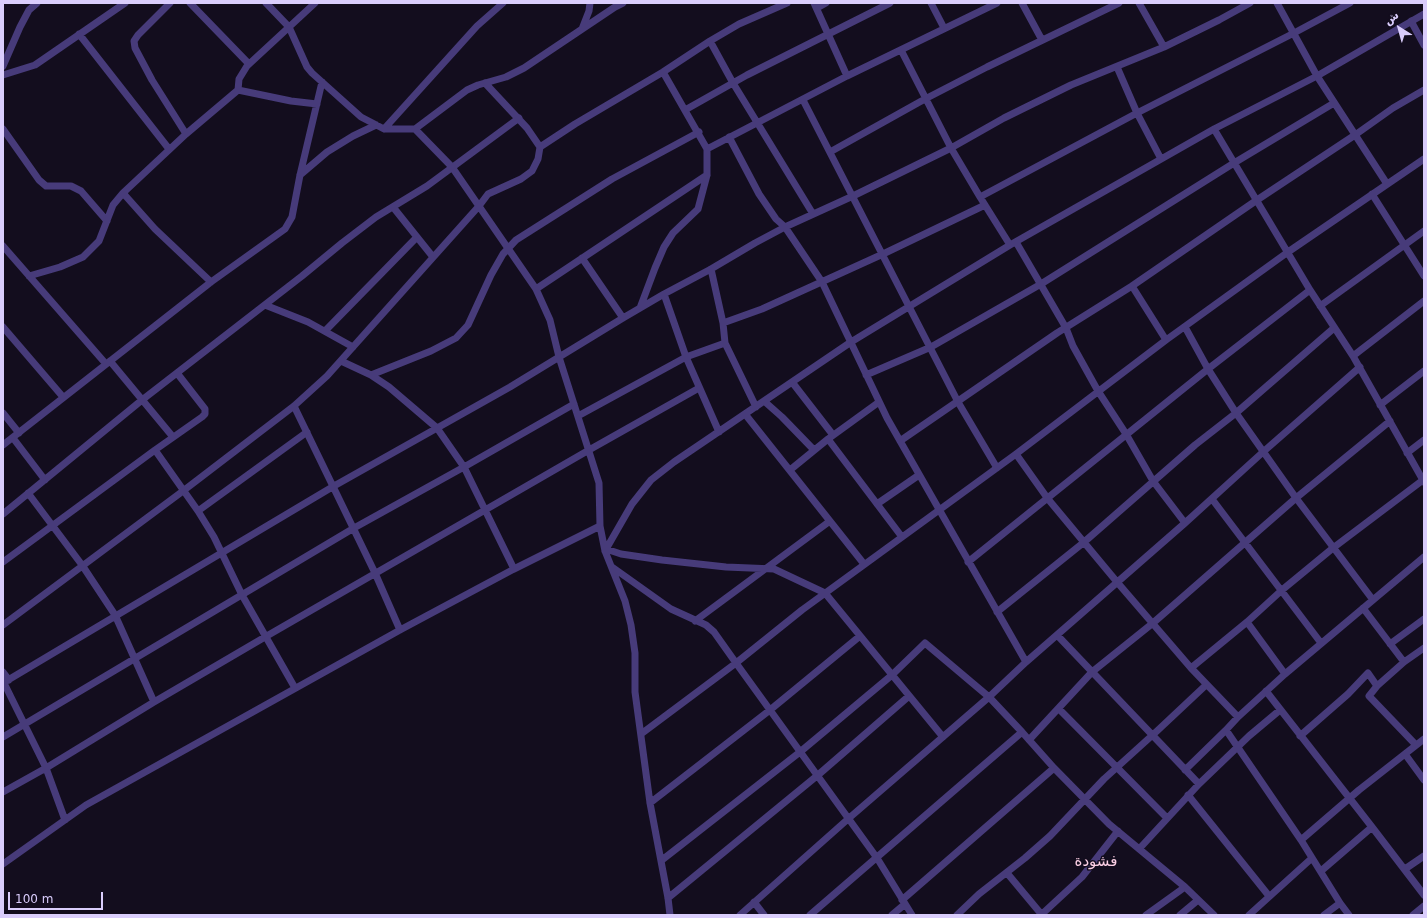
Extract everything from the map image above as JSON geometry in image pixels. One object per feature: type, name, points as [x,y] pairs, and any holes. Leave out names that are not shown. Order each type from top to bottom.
[{"type":"street","points":[[3,66],[29,10],[38,3]]},
{"type":"street","points":[[3,75],[35,65],[125,3]]},
{"type":"street","points":[[170,3],[138,35],[134,41],[135,48],[152,80],[186,134]]},
{"type":"street","points":[[190,3],[249,64]]},
{"type":"street","points":[[266,3],[289,27],[308,67],[322,82],[360,117],[384,129],[415,129],[467,90],[506,77],[524,68],[615,7],[624,3]]},
{"type":"street","points":[[29,276],[60,268],[83,257],[99,241],[113,205],[123,193],[169,149],[238,90],[239,79],[249,64],[315,3]]},
{"type":"street","points":[[582,30],[589,11],[590,3]]},
{"type":"street","points":[[540,147],[739,24],[787,3]]},
{"type":"street","points":[[826,3],[816,5],[847,76]]},
{"type":"street","points":[[685,110],[733,83],[890,3]]},
{"type":"street","points":[[931,3],[944,28]]},
{"type":"street","points":[[707,148],[803,100],[847,76],[997,3]]},
{"type":"street","points":[[1022,3],[1042,40]]},
{"type":"street","points":[[830,152],[925,99],[1119,3]]},
{"type":"street","points":[[1139,3],[1164,47]]},
{"type":"street","points":[[5,682],[115,615],[334,486],[559,358],[664,294],[711,269],[785,226],[853,196],[952,148],[1004,118],[1071,85],[1164,47],[1250,3]]},
{"type":"street","points":[[1277,3],[1317,76],[1387,184]]},
{"type":"street","points":[[980,197],[1137,113],[1350,3]]},
{"type":"street","points":[[384,129],[477,26],[499,4]]},
{"type":"street","points":[[606,550],[632,504],[651,480],[674,462],[851,342],[1013,243],[1214,129],[1317,76],[1424,14]]},
{"type":"street","points":[[1410,21],[1424,45]]},
{"type":"street","points":[[79,34],[169,149]]},
{"type":"street","points":[[710,41],[733,83],[813,214]]},
{"type":"street","points":[[901,50],[925,99],[980,197],[1041,284],[1066,328],[1073,346],[1098,391],[1126,434],[1153,481],[1185,523]]},
{"type":"street","points":[[1117,67],[1137,113],[1161,159]]},
{"type":"street","points":[[640,308],[664,247],[673,233],[698,209],[707,175],[707,148],[663,72]]},
{"type":"street","points":[[3,445],[211,282],[285,229],[292,217],[300,175],[322,82]]},
{"type":"street","points":[[3,625],[294,406],[327,376],[353,348],[488,194],[521,180],[532,171],[538,159],[540,147],[518,118],[485,83]]},
{"type":"street","points":[[238,90],[291,101],[317,104]]},
{"type":"street","points":[[900,441],[1066,328],[1132,286],[1393,108],[1424,90]]},
{"type":"street","points":[[803,100],[958,402],[997,468]]},
{"type":"street","points":[[866,375],[931,347],[1041,284],[1234,163],[1334,103]]},
{"type":"street","points":[[3,514],[177,372],[342,243],[376,217],[427,186],[518,118]]},
{"type":"street","points":[[300,175],[327,152],[353,136],[376,125]]},
{"type":"street","points":[[415,129],[452,167],[536,289],[550,320],[559,358],[599,484],[600,526],[606,550],[625,601],[631,625],[634,652],[635,692],[650,803],[662,860],[670,915]]},
{"type":"street","points":[[1191,668],[1333,548],[1424,481],[1360,367],[1310,290],[1214,129]]},
{"type":"street","points":[[3,130],[39,180],[46,186],[71,186],[81,191],[107,221]]},
{"type":"street","points":[[371,375],[431,351],[456,338],[468,326],[491,275],[508,248],[516,240],[612,179],[699,132]]},
{"type":"street","points":[[729,137],[759,194],[776,219],[785,226],[822,282],[879,402],[919,476],[1026,662]]},
{"type":"street","points":[[641,734],[864,564],[1016,454],[1166,340],[1288,252],[1424,158]]},
{"type":"street","points":[[536,289],[707,175]]},
{"type":"street","points":[[123,193],[155,229],[211,282]]},
{"type":"street","points":[[1372,194],[1424,276]]},
{"type":"street","points":[[723,323],[762,309],[822,282],[985,205]]},
{"type":"street","points":[[393,208],[433,257]]},
{"type":"street","points":[[1320,306],[1424,231]]},
{"type":"street","points":[[325,331],[417,237]]},
{"type":"street","points":[[3,246],[142,400],[173,437]]},
{"type":"street","points":[[582,258],[623,318]]},
{"type":"street","points":[[711,269],[723,323],[725,343],[756,407]]},
{"type":"street","points":[[1132,286],[1166,340]]},
{"type":"street","points":[[968,562],[1048,499],[1126,434],[1310,290]]},
{"type":"street","points":[[664,294],[686,357],[719,432]]},
{"type":"street","points":[[1353,356],[1424,301]]},
{"type":"street","points":[[264,305],[308,322],[353,348]]},
{"type":"street","points":[[3,327],[63,397]]},
{"type":"street","points":[[1185,327],[1208,369],[1236,413],[1296,498],[1373,600]]},
{"type":"street","points":[[997,612],[1083,542],[1334,328]]},
{"type":"street","points":[[578,416],[686,357],[725,343]]},
{"type":"street","points":[[341,361],[371,375],[389,387],[437,428],[464,467],[514,569]]},
{"type":"street","points":[[740,915],[848,818],[989,697],[1026,662],[1360,367]]},
{"type":"street","points":[[1380,405],[1424,371]]},
{"type":"street","points":[[3,562],[205,414],[205,409],[177,372]]},
{"type":"street","points":[[792,382],[877,504],[902,537]]},
{"type":"street","points":[[3,792],[375,573],[700,388]]},
{"type":"street","points":[[764,401],[814,450]]},
{"type":"street","points":[[790,470],[831,437],[879,402]]},
{"type":"street","points":[[3,737],[354,528],[574,404]]},
{"type":"street","points":[[294,406],[354,528],[400,630]]},
{"type":"street","points":[[3,413],[19,433]]},
{"type":"street","points":[[745,414],[864,564]]},
{"type":"street","points":[[1029,740],[1092,672],[1153,623],[1296,498],[1390,421]]},
{"type":"street","points":[[198,511],[307,432]]},
{"type":"street","points":[[13,438],[45,480]]},
{"type":"street","points":[[1408,453],[1424,440]]},
{"type":"street","points":[[155,450],[198,511],[222,553],[242,595],[265,637],[295,688]]},
{"type":"street","points":[[1016,454],[1048,499],[1083,542],[1206,685],[1238,717]]},
{"type":"street","points":[[877,504],[919,476]]},
{"type":"street","points":[[28,493],[82,565],[115,615],[154,702]]},
{"type":"street","points":[[1212,499],[1322,643]]},
{"type":"street","points":[[695,621],[830,521]]},
{"type":"street","points":[[3,864],[86,805],[400,630],[514,569],[600,526]]},
{"type":"street","points":[[606,550],[620,554],[662,560],[726,567],[766,568],[784,573],[826,593],[943,737]]},
{"type":"street","points":[[1186,770],[1238,717],[1285,674],[1424,557]]},
{"type":"street","points":[[612,566],[671,608],[695,621],[706,625],[714,632],[818,775],[876,858],[912,915]]},
{"type":"street","points":[[1363,608],[1404,662]]},
{"type":"street","points":[[1390,644],[1424,619]]},
{"type":"street","points":[[1247,622],[1285,674]]},
{"type":"street","points":[[1057,635],[1199,784]]},
{"type":"street","points":[[650,803],[770,710],[860,636]]},
{"type":"street","points":[[662,860],[800,752],[892,675],[925,643],[989,697],[1084,800],[1118,832],[1140,848],[1185,887],[1214,915]]},
{"type":"street","points":[[1416,745],[1369,696],[1377,686],[1404,662],[1424,648]]},
{"type":"street","points":[[3,672],[5,682],[24,725],[46,768],[65,820]]},
{"type":"street","points":[[1300,736],[1348,694],[1368,673],[1377,686]]},
{"type":"street","points":[[957,915],[979,894],[1007,873],[1050,836],[1116,767],[1152,736],[1206,685]]},
{"type":"street","points":[[1266,692],[1424,895]]},
{"type":"street","points":[[668,898],[818,775],[909,696]]},
{"type":"street","points":[[1059,709],[1167,818]]},
{"type":"street","points":[[1140,848],[1199,784],[1280,710]]},
{"type":"street","points":[[1226,730],[1301,840],[1340,903],[1350,915]]},
{"type":"street","points":[[810,915],[1022,732]]},
{"type":"street","points":[[1301,840],[1350,798],[1424,739]]},
{"type":"street","points":[[1405,754],[1424,780]]},
{"type":"street","points":[[892,915],[903,902],[1054,768]]},
{"type":"street","points":[[1188,795],[1269,896]]},
{"type":"street","points":[[1321,871],[1372,827]]},
{"type":"street","points":[[1007,873],[1042,915],[1082,877],[1118,832]]},
{"type":"street","points":[[1405,869],[1424,856]]},
{"type":"street","points":[[1249,915],[1312,858]]},
{"type":"street","points":[[1146,915],[1185,887]]},
{"type":"street","points":[[1180,915],[1198,900]]},
{"type":"street","points":[[754,902],[764,915]]},
{"type":"street","points":[[1324,915],[1340,903]]},
{"type":"street","points":[[1413,915],[1424,906]]},
{"type":"district","name":"فشودة","points":[[1096,862]]}]
